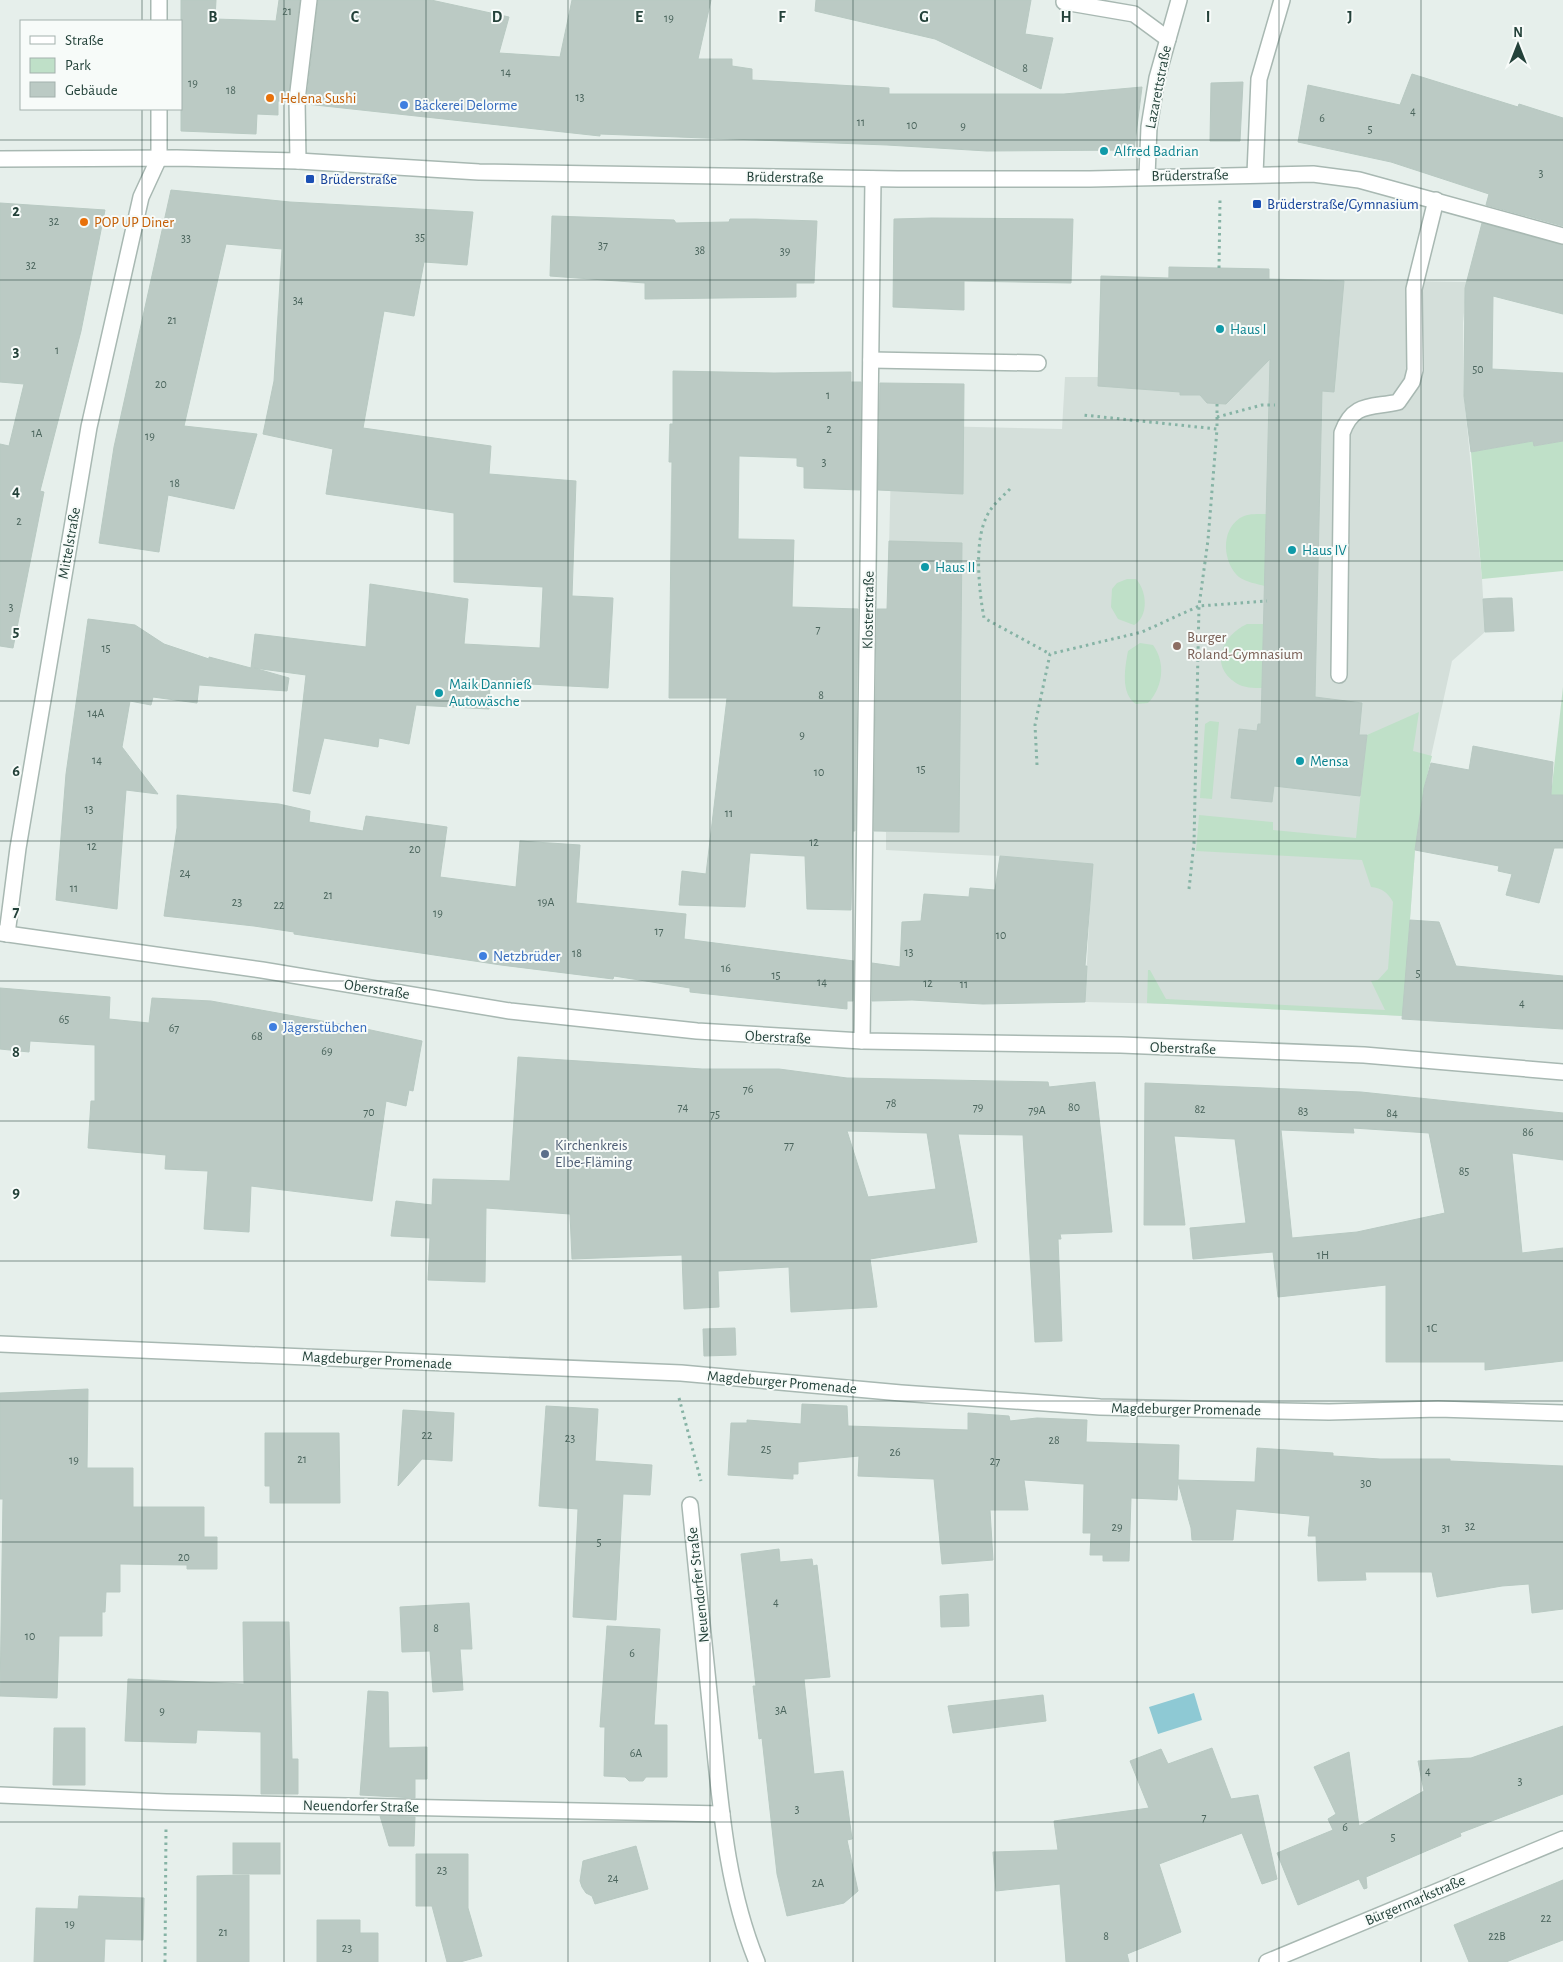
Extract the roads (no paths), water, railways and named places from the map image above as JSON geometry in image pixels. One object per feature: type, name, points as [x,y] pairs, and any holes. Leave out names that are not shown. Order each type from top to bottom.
[{"type":"street","points":[[159,0],[159,20]]},
{"type":"street","points":[[298,161],[297,100],[309,0]]},
{"type":"street","name":"Lazarettstraße","points":[[1147,176],[1149,127],[1157,78],[1179,0]]},
{"type":"street","points":[[1255,174],[1259,79],[1282,0]]},
{"type":"street","points":[[1064,2],[1134,14],[1168,40]]},
{"type":"street","points":[[159,110],[159,158]]},
{"type":"street","name":"Brüderstraße","points":[[0,159],[159,158],[298,161],[508,172],[873,179],[1090,179],[1220,174],[1313,174],[1359,180],[1563,236]]},
{"type":"street","name":"Mittelstraße","points":[[4,934],[89,427],[141,197],[159,158]]},
{"type":"street","name":"Klosterstraße","points":[[862,1041],[873,179]]},
{"type":"street","points":[[1339,675],[1342,433],[1346,420],[1354,412],[1369,406],[1398,402],[1412,382],[1415,370],[1414,289],[1436,200]]},
{"type":"street","points":[[871,360],[1038,363]]},
{"type":"street","name":"Oberstraße","points":[[4,934],[262,970],[583,1020],[696,1032],[862,1041],[1121,1046],[1364,1055],[1563,1072]]},
{"type":"street","name":"Magdeburger Promenade","points":[[0,1344],[681,1373],[901,1393],[1100,1407],[1329,1412],[1438,1409],[1563,1413]]},
{"type":"street","name":"Neuendorfer Straße","points":[[690,1505],[722,1814],[731,1878],[757,1962]]},
{"type":"street","name":"Neuendorfer Straße","points":[[0,1795],[166,1802],[722,1814]]},
{"type":"street","name":"Bürgermarkstraße","points":[[1267,1962],[1563,1839]]},
{"type":"water","points":[[1194,1693],[1202,1720],[1158,1734],[1149,1707]]},
{"type":"place","name":"Helena Sushi","points":[[270,98]]},
{"type":"place","name":"Bäckerei Delorme","points":[[404,105]]},
{"type":"place","name":"Alfred Badrian","points":[[1104,151]]},
{"type":"place","name":"Brüderstraße","points":[[310,179]]},
{"type":"place","name":"Brüderstraße/Gymnasium","points":[[1257,204]]},
{"type":"place","name":"POP UP Diner","points":[[84,222]]},
{"type":"place","name":"Haus I","points":[[1220,329]]},
{"type":"place","name":"Haus IV","points":[[1292,550]]},
{"type":"place","name":"Haus II","points":[[925,567]]},
{"type":"place","name":"Burger Roland-Gymnasium","points":[[1177,646]]},
{"type":"place","name":"Maik Dannieß Autowäsche","points":[[439,693]]},
{"type":"place","name":"Mensa","points":[[1300,761]]},
{"type":"place","name":"Netzbrüder","points":[[483,956]]},
{"type":"place","name":"Jägerstübchen","points":[[273,1027]]},
{"type":"place","name":"Kirchenkreis Elbe-Fläming","points":[[545,1154]]}]
